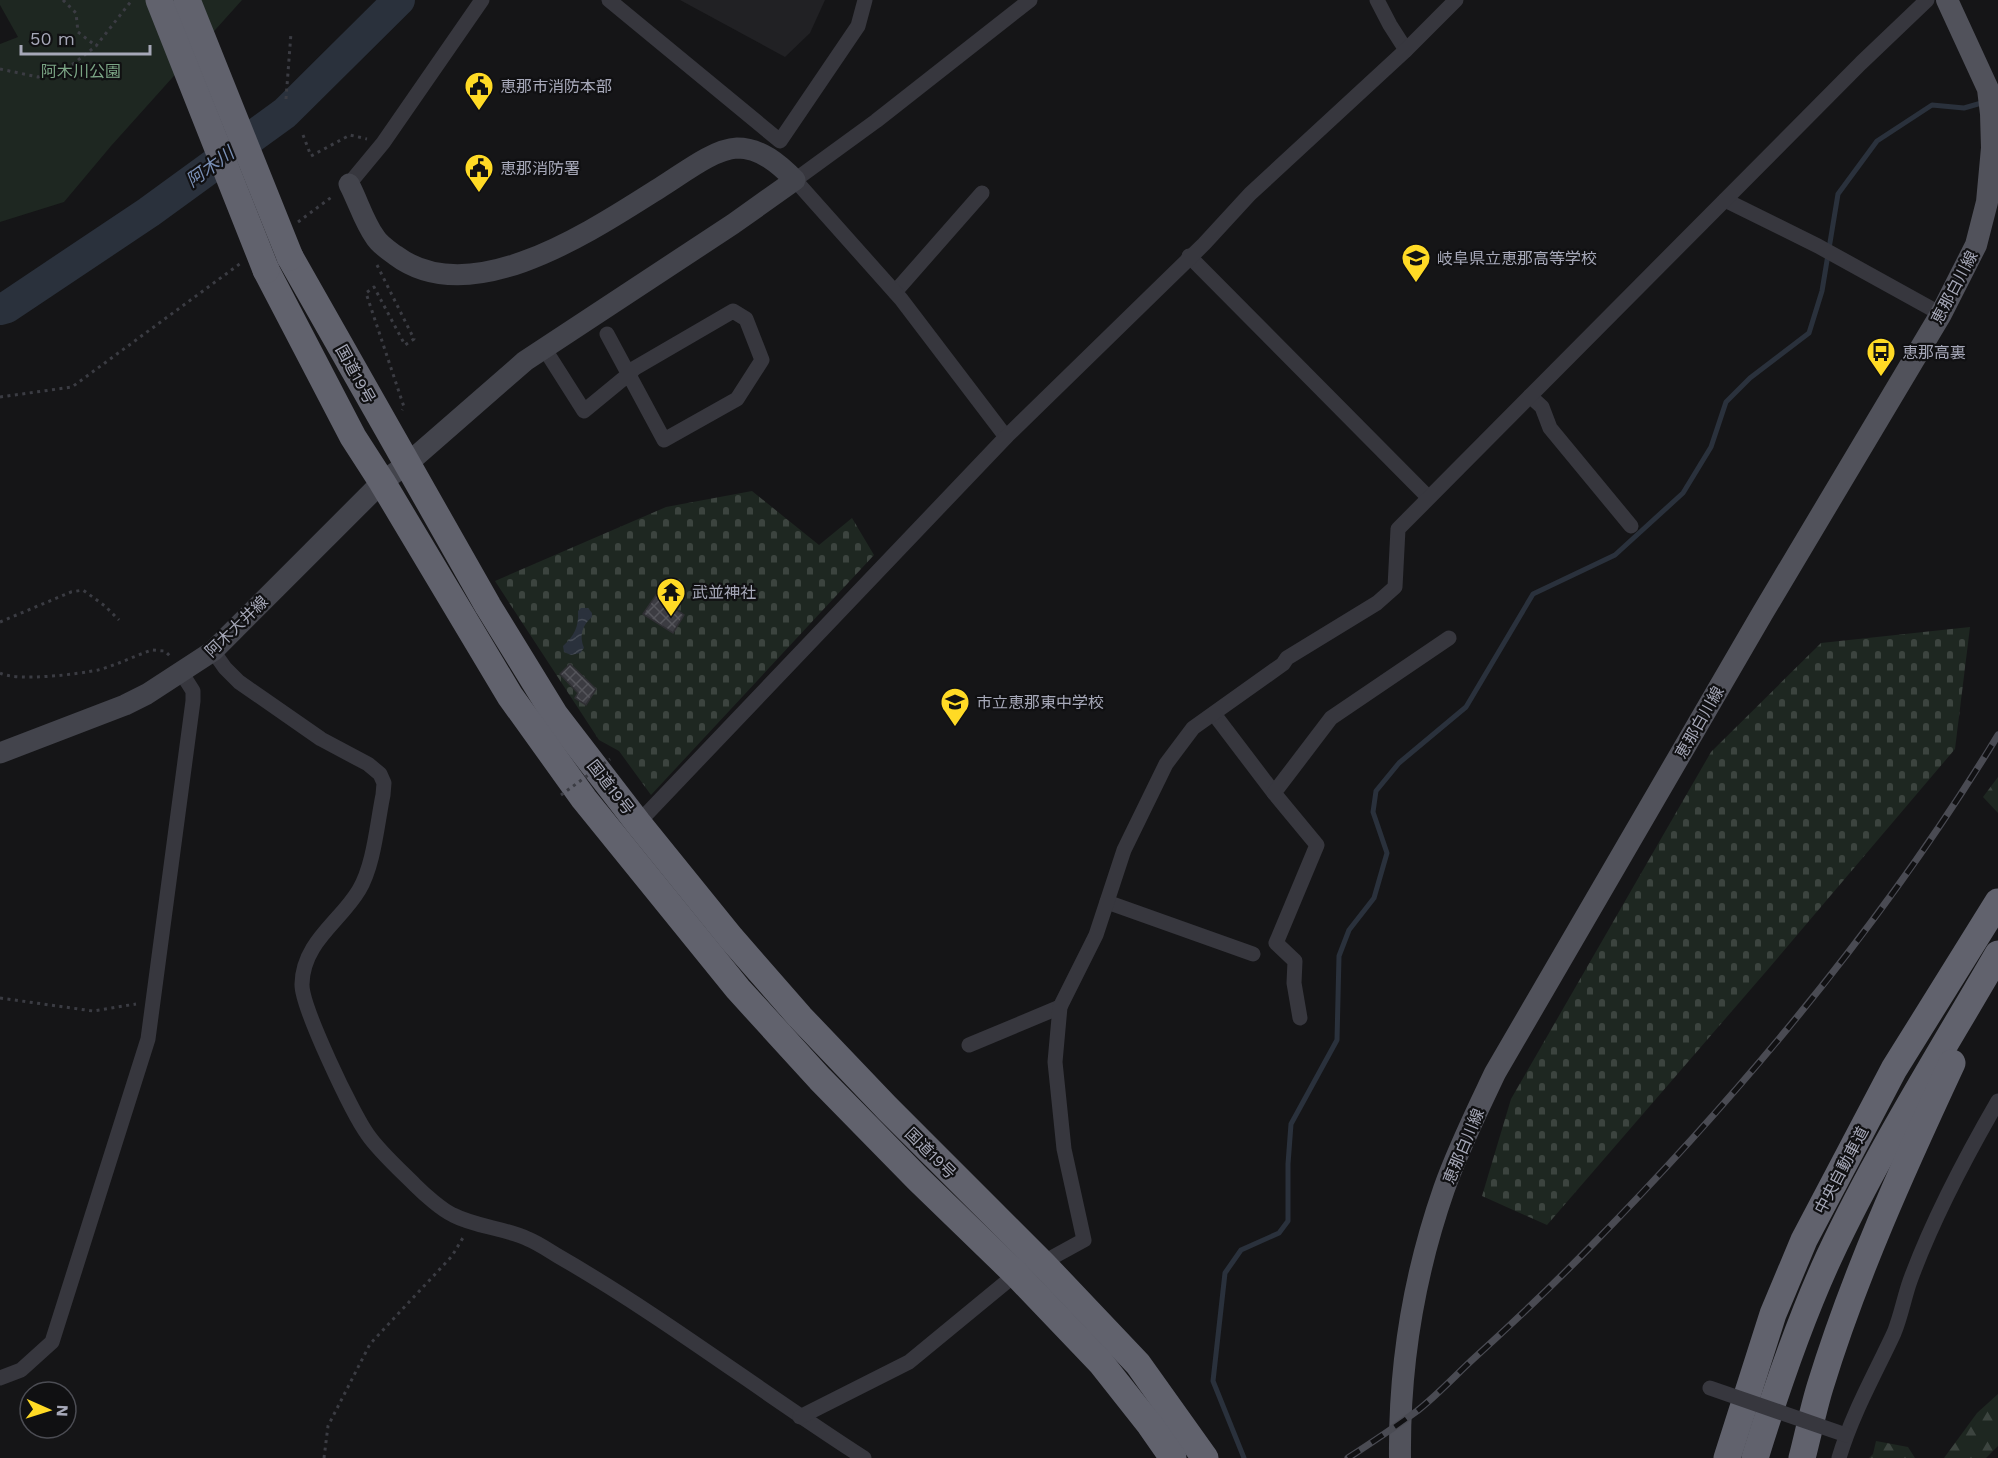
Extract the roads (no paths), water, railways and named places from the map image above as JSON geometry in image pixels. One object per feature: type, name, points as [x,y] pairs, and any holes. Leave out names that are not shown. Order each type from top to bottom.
[{"type":"highway","name":"国道19号","points":[[159,0],[267,263],[353,437],[510,696],[584,799],[738,989],[820,1079],[901,1162],[1017,1274],[1101,1363],[1173,1458]]},
{"type":"highway","name":"国道19号","points":[[186,0],[267,263],[406,464],[488,606],[555,715],[638,824],[731,938],[800,1017],[1138,1364],[1205,1458]]},
{"type":"highway","name":"中央自動車道","points":[[1726,1458],[1773,1314],[1804,1240],[1894,1069],[1998,902]]},
{"type":"highway","name":"中央自動車道","points":[[1755,1458],[1778,1384],[1829,1258],[1884,1148],[1998,954]]},
{"type":"highway","points":[[1802,1458],[1819,1389],[1851,1295],[1917,1138],[1998,960]]},
{"type":"main road","name":"恵那白川線","points":[[1400,1458],[1403,1382],[1410,1320],[1427,1246],[1444,1189],[1491,1082],[1524,1021],[1762,614],[1941,314],[1976,245],[1987,202],[1995,147],[1988,89],[1947,0]]},
{"type":"street","points":[[482,0],[383,143],[349,184],[375,238],[390,252],[421,270],[455,274],[494,270],[548,252],[594,229],[701,162],[723,152],[739,148],[760,154],[779,164],[795,180],[895,292],[1006,437]]},
{"type":"street","points":[[609,0],[780,141],[858,26],[865,0]]},
{"type":"street","points":[[795,180],[876,121],[1030,0]]},
{"type":"street","points":[[1377,0],[1406,50]]},
{"type":"street","points":[[638,824],[1006,437],[1189,256],[1204,244],[1250,195],[1406,50],[1456,0]]},
{"type":"street","points":[[1044,1265],[1053,1257],[1084,1240],[1064,1149],[1055,1062],[1060,1007],[1096,935],[1124,850],[1166,764],[1193,728],[1283,664],[1287,658],[1377,603],[1395,587],[1398,529],[1861,63],[1927,0]]},
{"type":"street","name":"阿木大井線","points":[[0,753],[125,705],[147,694],[213,651],[382,482],[525,361],[733,224],[795,180]]},
{"type":"street","points":[[895,292],[982,193]]},
{"type":"street","points":[[1725,200],[1818,246],[1941,314]]},
{"type":"street","points":[[1189,256],[1428,497]]},
{"type":"street","points":[[544,348],[584,411],[629,374],[733,311],[746,319],[762,360],[737,399],[664,440],[629,374],[607,333]]},
{"type":"street","points":[[1530,396],[1542,408],[1550,428],[1631,526]]},
{"type":"street","points":[[1274,793],[1331,718],[1449,638]]},
{"type":"street","points":[[213,651],[239,682],[321,739],[368,764],[380,774],[384,783],[368,870],[359,890],[312,947],[302,975],[301,986],[304,1001],[355,1114],[368,1136],[415,1185],[452,1215],[527,1238],[561,1257],[720,1359],[800,1417],[864,1458]]},
{"type":"street","points":[[0,1378],[21,1370],[52,1342],[148,1039],[193,701],[193,691],[181,672]]},
{"type":"street","points":[[1214,714],[1317,845],[1276,943],[1294,961],[1294,983],[1299,1018]]},
{"type":"street","points":[[1107,902],[1254,954]]},
{"type":"street","points":[[969,1045],[1060,1007]]},
{"type":"street","points":[[1839,1458],[1846,1435],[1894,1332],[1910,1281],[1940,1211],[1962,1163],[1998,1101]]},
{"type":"street","points":[[800,1417],[909,1362],[1017,1274]]},
{"type":"street","points":[[1710,1388],[1846,1435]]},
{"type":"water","points":[[581,608],[588,608],[592,617],[582,631],[584,648],[580,653],[571,655],[564,652],[563,646],[575,631],[578,611]]},
{"type":"waterway","name":"阿木川","points":[[0,309],[7,307],[149,212],[285,113],[399,0]]},
{"type":"waterway","points":[[1244,1458],[1213,1381],[1225,1273],[1241,1250],[1279,1233],[1288,1221],[1291,1124],[1337,1040],[1339,956],[1349,930],[1374,898],[1387,853],[1373,812],[1376,791],[1399,763],[1466,707],[1533,594],[1615,555],[1683,493],[1711,447],[1726,402],[1750,378],[1809,333],[1822,291],[1838,194],[1877,141],[1932,105],[1964,108],[1985,102]]},
{"type":"railway","points":[[1348,1458],[1417,1411],[1438,1393],[1577,1260],[1704,1126],[1810,1002],[1860,937],[1954,804],[1998,735]]},
{"type":"place","name":"恵那市消防本部","points":[[479,112]]},
{"type":"place","name":"恵那消防署","points":[[479,194]]},
{"type":"place","name":"岐阜県立恵那高等学校","points":[[1416,284]]},
{"type":"place","name":"恵那高裏","points":[[1881,378]]},
{"type":"place","name":"武並神社","points":[[671,618]]},
{"type":"place","name":"市立恵那東中学校","points":[[955,728]]},
{"type":"park label","name":"阿木川公園","points":[[81,71]]}]
